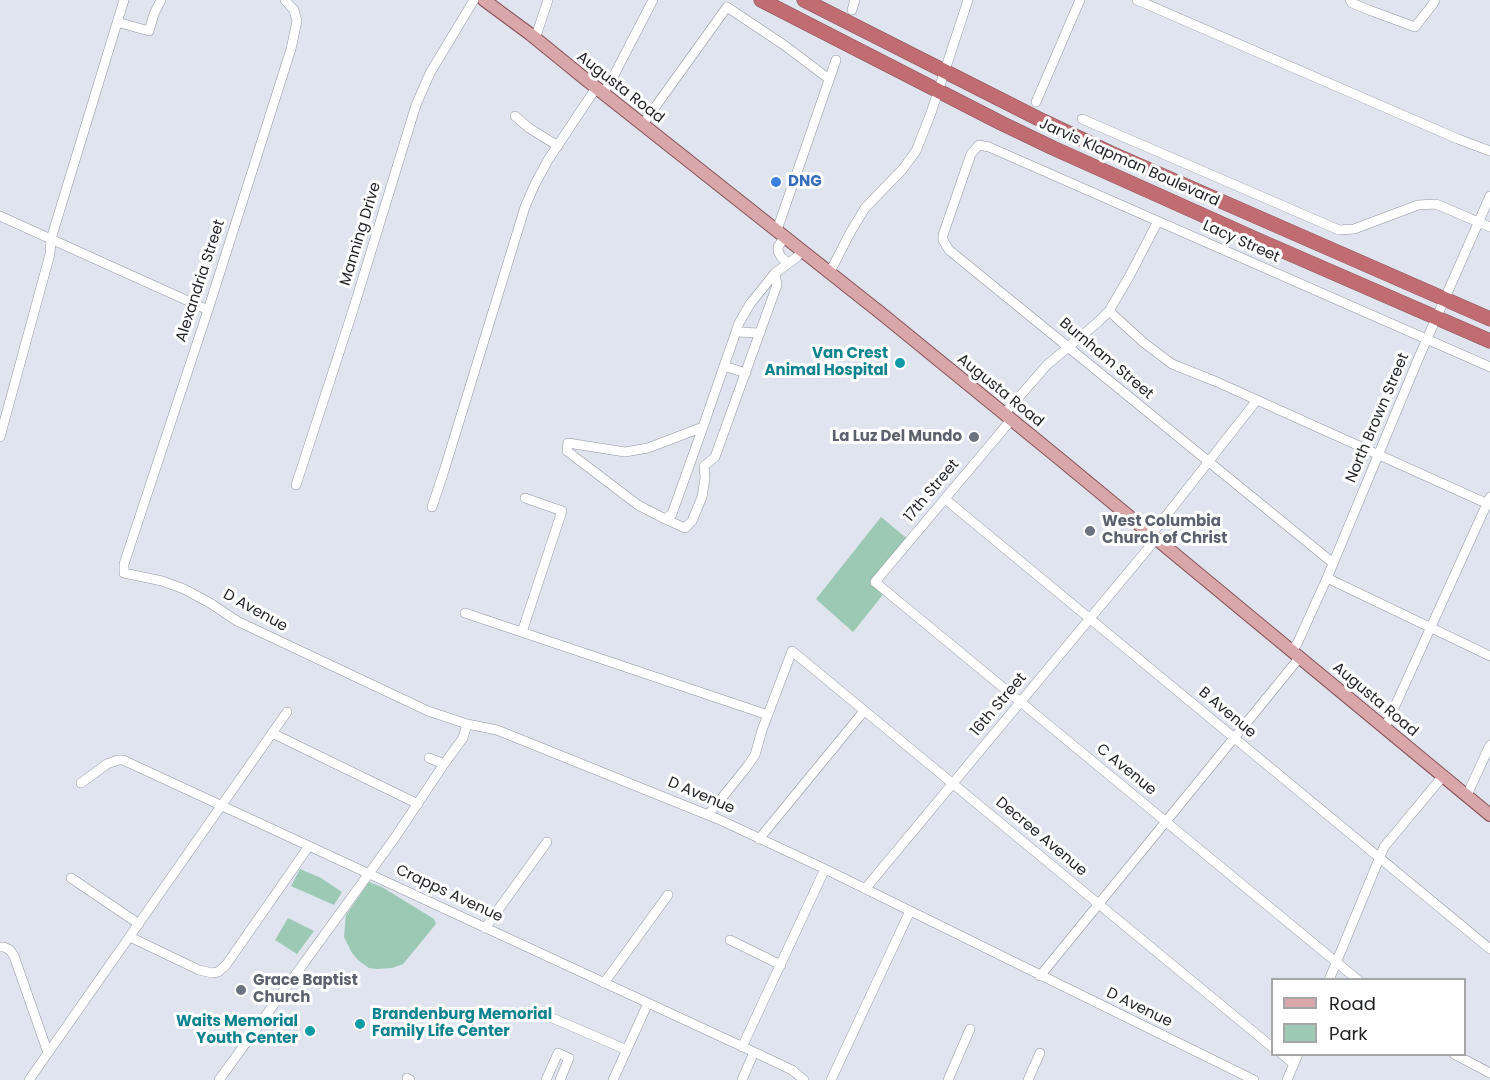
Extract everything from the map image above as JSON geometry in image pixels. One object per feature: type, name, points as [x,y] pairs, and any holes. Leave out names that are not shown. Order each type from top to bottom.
[{"type":"highway","name":"Jarvis Klapman Boulevard","points":[[761,0],[1001,123],[1110,174],[1490,341]]},
{"type":"highway","name":"Jarvis Klapman Boulevard","points":[[804,0],[1023,112],[1490,322]]},
{"type":"highway","points":[[865,53],[931,76],[944,71]]},
{"type":"highway","points":[[938,90],[951,88],[961,90],[1023,112]]},
{"type":"highway","points":[[1351,280],[1429,303],[1445,300]]},
{"type":"highway","points":[[1437,318],[1445,314],[1453,314],[1490,322]]},
{"type":"main road","name":"Augusta Road","points":[[484,0],[830,272],[1490,815]]},
{"type":"street","points":[[0,437],[49,258],[51,239],[124,0]]},
{"type":"street","points":[[117,22],[149,31],[161,0]]},
{"type":"street","name":"Alexandria Street","points":[[124,573],[124,564],[291,49],[297,26],[297,15],[285,0]]},
{"type":"street","name":"Manning Drive","points":[[296,485],[416,105],[430,73],[474,0]]},
{"type":"street","points":[[535,39],[548,0]]},
{"type":"street","points":[[432,507],[525,207],[539,176],[558,146],[600,90],[611,81],[653,0]]},
{"type":"street","points":[[830,272],[865,208],[913,156],[928,122],[968,0]]},
{"type":"street","points":[[1036,102],[1080,0]]},
{"type":"street","points":[[1137,0],[1490,151]]},
{"type":"street","points":[[1350,0],[1352,3],[1415,27],[1435,0]]},
{"type":"street","points":[[643,124],[727,7],[784,45],[829,79]]},
{"type":"street","points":[[788,263],[778,251],[781,233],[836,60]]},
{"type":"street","points":[[515,116],[558,146]]},
{"type":"street","points":[[1082,119],[1339,230],[1354,229],[1418,205],[1436,204],[1490,227]]},
{"type":"street","name":"Lacy Street","points":[[979,146],[989,147],[1490,367]]},
{"type":"street","name":"Burnham Street","points":[[979,146],[971,154],[944,229],[943,240],[949,250],[1333,563]]},
{"type":"street","name":"North Brown Street","points":[[1040,976],[1233,737],[1296,654],[1297,644],[1490,196]]},
{"type":"street","points":[[0,216],[208,310]]},
{"type":"street","name":"17th Street","points":[[875,582],[945,500],[1047,365],[1108,311],[1158,221]]},
{"type":"street","points":[[665,519],[672,514],[739,323],[750,304],[775,273],[797,257],[802,250]]},
{"type":"street","points":[[704,466],[715,457],[746,373],[777,285],[775,273]]},
{"type":"street","points":[[1108,311],[1167,361],[1489,502],[1385,728]]},
{"type":"street","points":[[736,332],[760,333]]},
{"type":"street","points":[[724,366],[746,373]]},
{"type":"street","name":"16th Street","points":[[866,889],[1090,619],[1257,400]]},
{"type":"street","points":[[703,427],[648,448],[625,452],[568,443],[567,452],[638,505],[685,528],[692,522],[702,497],[704,466]]},
{"type":"street","points":[[690,461],[704,466]]},
{"type":"street","points":[[522,632],[562,511],[525,498]]},
{"type":"street","name":"B Avenue","points":[[945,500],[1490,948]]},
{"type":"street","name":"D Avenue","points":[[124,573],[162,581],[184,589],[237,621],[428,711],[467,724],[497,730],[708,815],[825,869],[1254,1080]]},
{"type":"street","points":[[1327,578],[1490,656]]},
{"type":"street","name":"C Avenue","points":[[875,582],[1356,978]]},
{"type":"street","points":[[465,613],[768,715],[751,762],[708,815]]},
{"type":"street","name":"Decree Avenue","points":[[768,715],[792,651],[1271,1046]]},
{"type":"street","points":[[759,839],[864,711]]},
{"type":"street","points":[[29,1080],[287,712]]},
{"type":"street","points":[[219,1080],[418,804],[463,738],[467,724]]},
{"type":"street","points":[[272,733],[418,804]]},
{"type":"street","points":[[1467,795],[1490,745]]},
{"type":"street","points":[[429,758],[444,764]]},
{"type":"street","name":"Crapps Avenue","points":[[81,783],[107,764],[123,760],[754,1052],[792,1070],[804,1080]]},
{"type":"street","points":[[1330,978],[1384,848],[1443,776]]},
{"type":"street","points":[[485,928],[547,842]]},
{"type":"street","points":[[130,937],[205,973],[218,972],[226,965],[309,846]]},
{"type":"street","points":[[742,1047],[825,869]]},
{"type":"street","points":[[71,878],[139,924]]},
{"type":"street","points":[[604,983],[668,896]]},
{"type":"street","points":[[831,1080],[910,911]]},
{"type":"street","points":[[730,940],[781,965]]},
{"type":"street","points":[[0,947],[10,950],[14,956],[48,1053]]},
{"type":"street","points":[[613,1080],[648,1004]]},
{"type":"street","points":[[550,1017],[627,1050]]},
{"type":"street","points":[[948,1080],[970,1029]]},
{"type":"street","points":[[742,1080],[754,1052]]},
{"type":"street","points":[[546,1080],[558,1053],[569,1058],[560,1080]]},
{"type":"street","points":[[1029,1080],[1040,1053]]},
{"type":"street","points":[[1284,1056],[1294,1064]]},
{"type":"street","points":[[1287,1080],[1297,1056]]},
{"type":"street","points":[[1458,1056],[1490,1073]]},
{"type":"green space","points":[[881,517],[910,541],[876,582],[886,591],[853,632],[816,599]]},
{"type":"green space","points":[[300,869],[321,878],[342,892],[334,905],[291,886]]},
{"type":"green space","points":[[369,882],[382,887],[434,919],[436,924],[403,964],[392,968],[369,968],[352,953],[344,937],[346,915]]},
{"type":"green space","points":[[288,918],[314,931],[297,954],[275,940]]},
{"type":"place","name":"DNG","points":[[776,182]]},
{"type":"place","name":"Van Crest Animal Hospital","points":[[900,363]]},
{"type":"place","name":"La Luz Del Mundo","points":[[974,437]]},
{"type":"place","name":"West Columbia Church of Christ","points":[[1090,531]]},
{"type":"place","name":"Grace Baptist Church","points":[[241,990]]},
{"type":"place","name":"Brandenburg Memorial Family Life Center","points":[[360,1024]]},
{"type":"place","name":"Waits Memorial Youth Center","points":[[310,1031]]}]
